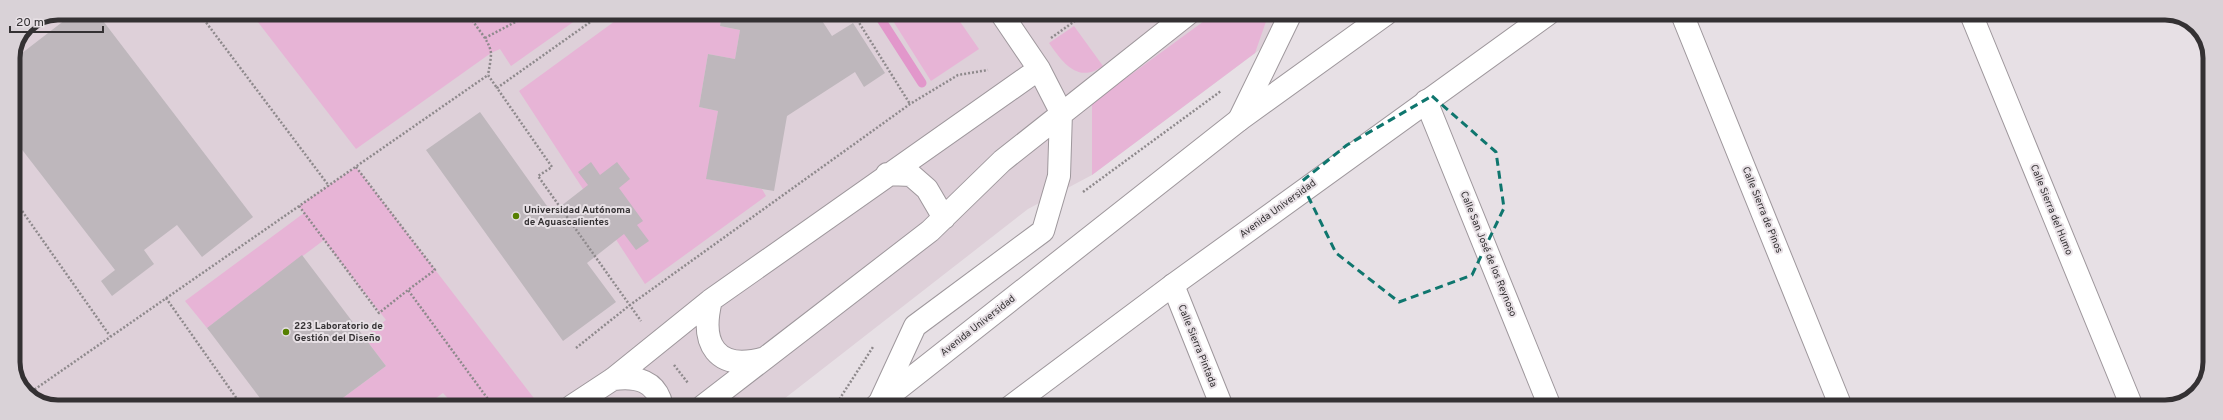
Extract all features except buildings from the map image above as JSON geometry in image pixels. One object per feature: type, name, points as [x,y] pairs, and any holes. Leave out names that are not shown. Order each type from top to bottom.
[{"type":"main road","points":[[881,400],[915,326],[1043,231],[1059,176],[1061,112],[1034,62],[1006,20]]},
{"type":"main road","points":[[711,400],[944,218],[1002,161],[1061,112],[1180,20]]},
{"type":"main road","points":[[1239,120],[1289,20]]},
{"type":"main road","name":"Avenida Universidad","points":[[886,400],[1239,120],[1378,20]]},
{"type":"main road","name":"Avenida Universidad","points":[[1018,400],[1173,285],[1540,20]]},
{"type":"main road","name":"Calle Sierra de Pinos","points":[[1684,20],[1838,400]]},
{"type":"main road","name":"Calle Sierra del Humo","points":[[1973,20],[2129,400]]},
{"type":"main road","points":[[581,400],[613,379],[711,300],[887,174],[1034,62]]},
{"type":"main road","name":"Calle San José de los Reynoso","points":[[1426,101],[1547,400]]},
{"type":"main road","points":[[887,174],[911,175],[927,188],[944,218]]},
{"type":"main road","name":"Calle Sierra Pintada","points":[[1173,285],[1219,400]]},
{"type":"main road","points":[[711,300],[706,319],[708,339],[718,354],[733,362],[750,362],[766,358]]},
{"type":"main road","points":[[613,379],[631,377],[647,382],[660,400]]},
{"type":"path","points":[[205,20],[329,186]]},
{"type":"path","points":[[472,20],[473,24],[485,38],[491,53],[488,75],[552,166],[538,176],[630,305]]},
{"type":"path","points":[[485,38],[519,20]]},
{"type":"path","points":[[497,88],[593,20]]},
{"type":"path","points":[[857,20],[910,104]]},
{"type":"path","points":[[576,348],[630,305],[910,104],[958,75],[1034,62],[1077,20]]},
{"type":"path","points":[[33,390],[488,75]]},
{"type":"path","points":[[299,206],[379,313],[435,270],[356,167]]},
{"type":"path","points":[[20,208],[110,336]]},
{"type":"path","points":[[408,290],[489,400]]},
{"type":"path","points":[[166,298],[238,400]]},
{"type":"highlighted area","points":[[1432,96],[1496,152],[1504,208],[1472,275],[1399,302],[1336,253],[1301,182],[1347,145]]},
{"type":"shaded area","points":[[256,20],[576,20],[511,66],[500,49],[491,53],[356,149]]},
{"type":"shaded area","points":[[616,20],[721,20],[720,26],[740,30],[735,59],[708,54],[699,107],[718,111],[707,179],[762,189],[766,196],[645,284],[519,91]]},
{"type":"shaded area","points":[[892,20],[959,20],[979,49],[931,81]]},
{"type":"shaded area","points":[[1205,20],[1267,20],[1255,53],[1092,175],[1092,103]]},
{"type":"shaded area","name":"Universidad Autónoma de Aguascalientes","points":[[1300,20],[1092,175],[1028,209],[783,400],[53,400],[41,396],[29,387],[21,372],[20,58],[23,43],[31,31],[43,23],[51,21]]},
{"type":"shaded area","points":[[1074,26],[1103,66],[1086,73],[1079,72],[1066,64],[1054,50],[1049,43]]},
{"type":"shaded area","points":[[356,167],[535,400],[449,400],[443,393],[433,400],[340,400],[386,366],[364,337],[386,320],[324,240],[207,328],[185,301],[304,213],[299,206]]},
{"type":"waterway","points":[[882,20],[922,83]]},
{"type":"place","name":"Universidad Autónoma de Aguascalientes","points":[[516,216]]},
{"type":"place","name":"223 Laboratorio de Gestión del Diseño","points":[[286,332]]}]
